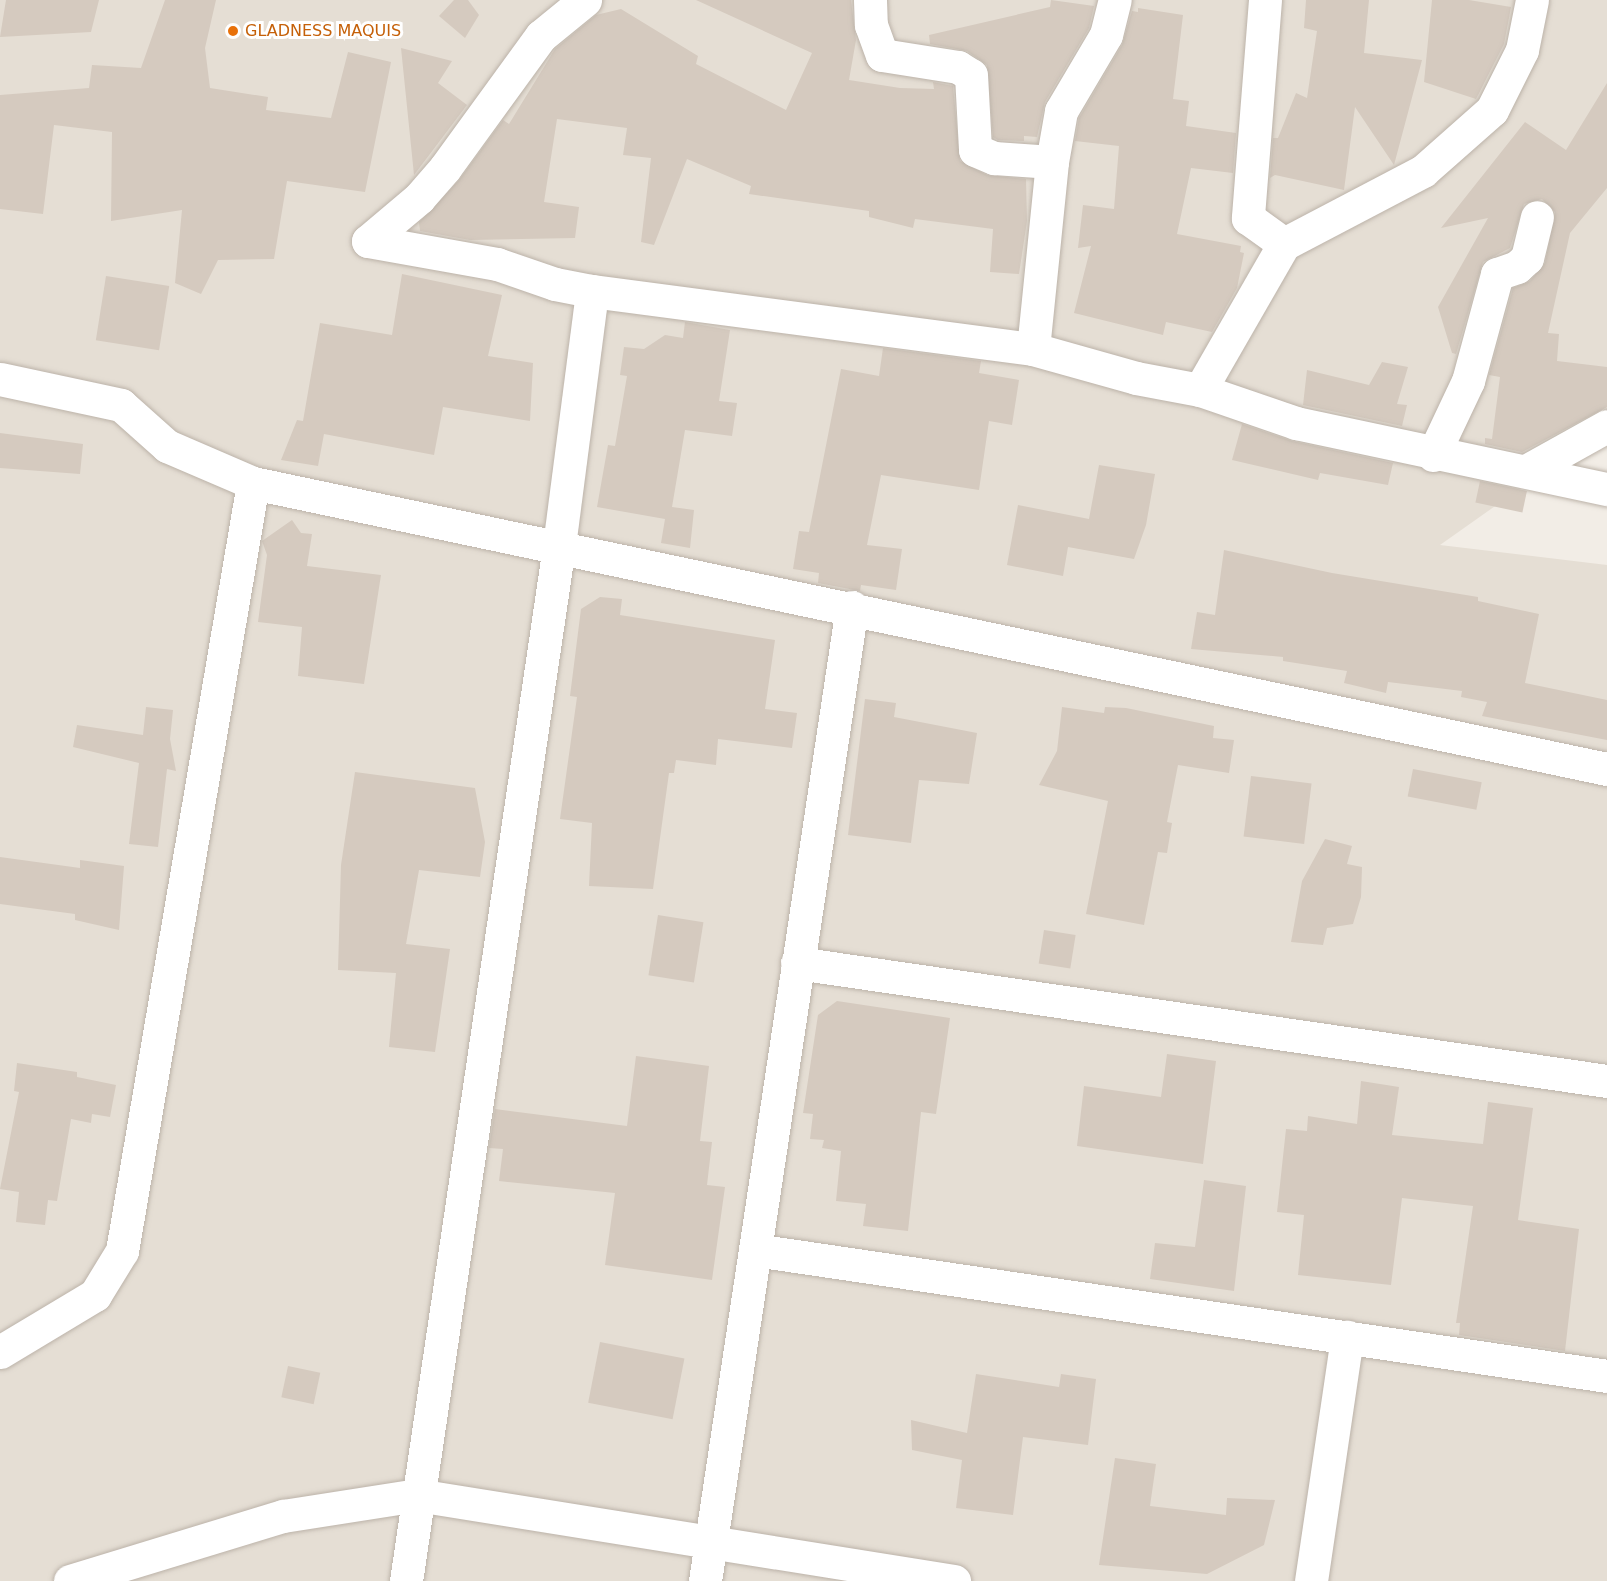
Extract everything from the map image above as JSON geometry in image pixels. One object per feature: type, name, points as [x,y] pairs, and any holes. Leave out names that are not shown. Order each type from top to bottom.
[{"type":"street","points":[[585,0],[541,36],[446,168],[419,198],[368,242],[497,264],[555,285],[1033,350],[1136,378],[1200,390],[1296,423],[1433,455],[1528,470],[1557,480],[1607,489]]},
{"type":"street","points":[[870,0],[871,25],[882,55],[958,68],[971,75],[975,150],[994,158],[1052,162]]},
{"type":"street","points":[[1033,350],[1052,162],[1061,111],[1106,35],[1115,0]]},
{"type":"street","points":[[1265,0],[1248,190],[1248,218],[1284,244]]},
{"type":"street","points":[[1200,390],[1284,244],[1423,171],[1456,146],[1492,110],[1522,50],[1532,0]]},
{"type":"street","points":[[1433,455],[1468,381],[1497,274],[1517,267],[1527,258],[1537,217]]},
{"type":"street","points":[[406,1581],[559,546],[592,291]]},
{"type":"street","points":[[0,379],[121,405],[167,446],[253,483],[852,607],[1607,769]]},
{"type":"street","points":[[1528,470],[1607,426]]},
{"type":"street","points":[[0,1352],[95,1296],[122,1251],[253,483]]},
{"type":"street","points":[[705,1581],[852,607]]},
{"type":"street","points":[[797,963],[1607,1081]]},
{"type":"street","points":[[755,1250],[1607,1376]]},
{"type":"street","points":[[1311,1581],[1347,1337]]},
{"type":"street","points":[[70,1581],[283,1516],[417,1495],[954,1581]]},
{"type":"shaded area","points":[[0,0],[1607,0],[1607,427],[1440,545],[1607,565],[1607,1581],[0,1581]]},
{"type":"building","points":[[6,0],[99,0],[91,32],[0,37]]},
{"type":"building","points":[[165,0],[216,0],[205,48],[210,88],[268,97],[266,110],[331,118],[348,52],[391,62],[365,192],[287,181],[274,259],[218,260],[201,294],[175,283],[182,210],[111,221],[112,132],[54,125],[43,214],[0,209],[0,95],[89,88],[92,65],[141,68]]},
{"type":"building","points":[[454,0],[468,0],[479,15],[465,38],[439,16]]},
{"type":"building","points":[[696,0],[851,0],[856,40],[849,80],[900,88],[934,89],[933,82],[953,86],[960,161],[987,175],[1026,179],[1027,221],[1019,274],[990,272],[993,229],[915,219],[913,228],[869,217],[869,211],[749,194],[751,186],[687,159],[654,245],[641,242],[651,158],[623,155],[627,128],[557,119],[544,202],[579,207],[575,238],[470,240],[420,231],[419,222],[459,180],[503,120],[509,124],[555,49],[596,15],[621,9],[698,56],[696,64],[786,110],[812,53]]},
{"type":"building","points":[[1051,0],[1094,6],[1089,28],[1045,102],[1037,137],[1024,136],[1024,141],[998,140],[993,137],[987,65],[967,51],[930,44],[929,35],[1050,7]]},
{"type":"building","points":[[1306,0],[1369,0],[1364,53],[1422,60],[1394,165],[1355,107],[1344,190],[1275,175],[1270,178],[1273,138],[1278,138],[1296,93],[1307,98],[1317,31],[1304,28]]},
{"type":"building","points":[[1432,0],[1469,0],[1511,7],[1504,44],[1476,99],[1424,82]]},
{"type":"building","points":[[1138,8],[1183,15],[1173,99],[1189,101],[1186,126],[1236,133],[1233,173],[1191,168],[1177,234],[1241,246],[1240,252],[1244,253],[1237,288],[1212,332],[1166,322],[1163,335],[1074,313],[1091,246],[1078,248],[1083,205],[1114,209],[1119,146],[1075,141],[1079,118],[1122,45],[1132,11],[1138,12]]},
{"type":"building","points":[[401,48],[452,61],[438,83],[467,105],[414,175]]},
{"type":"building","points":[[1607,83],[1607,188],[1570,233],[1548,333],[1559,334],[1557,361],[1607,367],[1607,407],[1522,452],[1485,444],[1485,438],[1492,439],[1500,377],[1489,375],[1513,288],[1530,281],[1545,263],[1555,212],[1542,199],[1524,204],[1510,248],[1483,262],[1456,354],[1452,353],[1438,307],[1488,218],[1441,228],[1525,122],[1566,150]]},
{"type":"building","points":[[402,274],[502,295],[488,356],[533,363],[530,421],[443,407],[434,455],[324,434],[318,466],[281,460],[297,420],[303,421],[320,323],[392,335]]},
{"type":"building","points":[[106,276],[169,286],[159,350],[96,340]]},
{"type":"building","points":[[685,322],[730,330],[719,401],[737,403],[732,436],[685,430],[672,507],[694,510],[690,548],[661,543],[665,519],[597,507],[608,445],[615,446],[627,376],[620,375],[624,347],[644,349],[665,335],[683,338]]},
{"type":"building","points":[[883,348],[981,361],[979,373],[1019,380],[1012,425],[989,421],[979,490],[881,475],[867,545],[902,549],[896,590],[861,585],[860,591],[818,583],[819,573],[793,569],[799,531],[809,532],[841,369],[879,376]]},
{"type":"building","points":[[1382,362],[1408,367],[1397,404],[1407,405],[1402,426],[1303,405],[1307,370],[1369,385]]},
{"type":"building","points":[[1242,424],[1292,441],[1393,463],[1388,485],[1320,473],[1318,480],[1232,460]]},
{"type":"building","points":[[0,433],[83,444],[80,474],[0,468]]},
{"type":"building","points":[[1099,465],[1155,474],[1146,525],[1134,559],[1068,547],[1063,576],[1007,565],[1018,505],[1089,519]]},
{"type":"building","points":[[1480,481],[1527,491],[1522,512],[1475,503]]},
{"type":"building","points":[[292,520],[301,533],[312,534],[307,566],[381,575],[364,684],[298,676],[302,627],[258,622],[267,555],[262,541]]},
{"type":"building","points":[[1224,550],[1332,573],[1478,597],[1478,601],[1539,614],[1525,683],[1607,700],[1607,740],[1482,716],[1487,702],[1461,697],[1462,691],[1388,682],[1386,693],[1344,683],[1347,671],[1283,661],[1283,657],[1191,649],[1197,612],[1215,615]]},
{"type":"building","points":[[600,597],[622,599],[620,615],[775,640],[765,709],[797,713],[792,748],[718,739],[716,765],[676,760],[674,773],[669,773],[653,889],[589,886],[592,823],[560,819],[577,697],[570,696],[581,609]]},
{"type":"building","points":[[865,699],[896,703],[894,717],[977,733],[969,784],[919,780],[911,843],[848,835]]},
{"type":"building","points":[[146,707],[173,710],[170,739],[176,771],[167,769],[158,847],[129,844],[139,763],[73,747],[77,725],[143,735]]},
{"type":"building","points":[[1062,707],[1104,713],[1105,707],[1126,708],[1214,726],[1213,738],[1234,740],[1229,773],[1178,765],[1167,822],[1172,823],[1167,853],[1158,852],[1144,925],[1086,914],[1108,801],[1039,785],[1057,751]]},
{"type":"building","points":[[1413,769],[1482,782],[1476,810],[1408,796]]},
{"type":"building","points":[[355,772],[475,788],[485,842],[480,877],[419,870],[406,944],[450,949],[435,1052],[389,1047],[396,973],[338,970],[341,865]]},
{"type":"building","points":[[1251,776],[1312,783],[1304,844],[1244,837]]},
{"type":"building","points":[[1325,839],[1352,846],[1347,864],[1362,867],[1361,897],[1353,924],[1327,928],[1323,945],[1291,942],[1302,881]]},
{"type":"building","points":[[0,857],[80,868],[80,860],[124,866],[119,930],[75,920],[75,914],[0,904]]},
{"type":"building","points":[[658,915],[703,922],[694,982],[648,975]]},
{"type":"building","points":[[1044,930],[1076,935],[1070,969],[1039,964]]},
{"type":"building","points":[[837,1001],[950,1018],[936,1114],[921,1112],[908,1231],[863,1226],[866,1204],[836,1201],[841,1151],[822,1148],[824,1140],[810,1139],[813,1114],[803,1113],[818,1015]]},
{"type":"building","points":[[1167,1054],[1216,1061],[1203,1164],[1077,1146],[1084,1086],[1161,1097]]},
{"type":"building","points":[[636,1056],[709,1066],[700,1141],[712,1142],[707,1185],[725,1187],[712,1280],[605,1265],[615,1193],[499,1181],[503,1149],[489,1148],[495,1109],[627,1126]]},
{"type":"building","points":[[17,1063],[77,1072],[77,1077],[116,1085],[110,1117],[92,1114],[91,1123],[71,1119],[57,1201],[48,1200],[45,1225],[16,1222],[19,1192],[0,1189],[19,1092],[14,1091]]},
{"type":"building","points":[[1361,1081],[1399,1087],[1392,1135],[1483,1144],[1488,1102],[1533,1108],[1518,1220],[1579,1229],[1565,1351],[1459,1335],[1460,1323],[1456,1323],[1473,1206],[1402,1198],[1391,1285],[1298,1275],[1304,1215],[1277,1212],[1286,1129],[1307,1131],[1308,1116],[1357,1124]]},
{"type":"building","points":[[1204,1180],[1246,1186],[1234,1291],[1150,1279],[1155,1243],[1195,1247]]},
{"type":"building","points":[[600,1342],[684,1358],[673,1419],[588,1403]]},
{"type":"building","points":[[288,1366],[320,1373],[314,1404],[281,1397]]},
{"type":"building","points":[[976,1374],[1059,1387],[1061,1374],[1096,1379],[1088,1445],[1023,1437],[1013,1515],[956,1508],[962,1460],[912,1450],[911,1420],[967,1433]]},
{"type":"building","points":[[1115,1458],[1156,1464],[1150,1506],[1226,1515],[1227,1498],[1275,1500],[1264,1545],[1207,1574],[1099,1565]]},
{"type":"place","name":"GLADNESS MAQUIS","points":[[233,31]]}]
